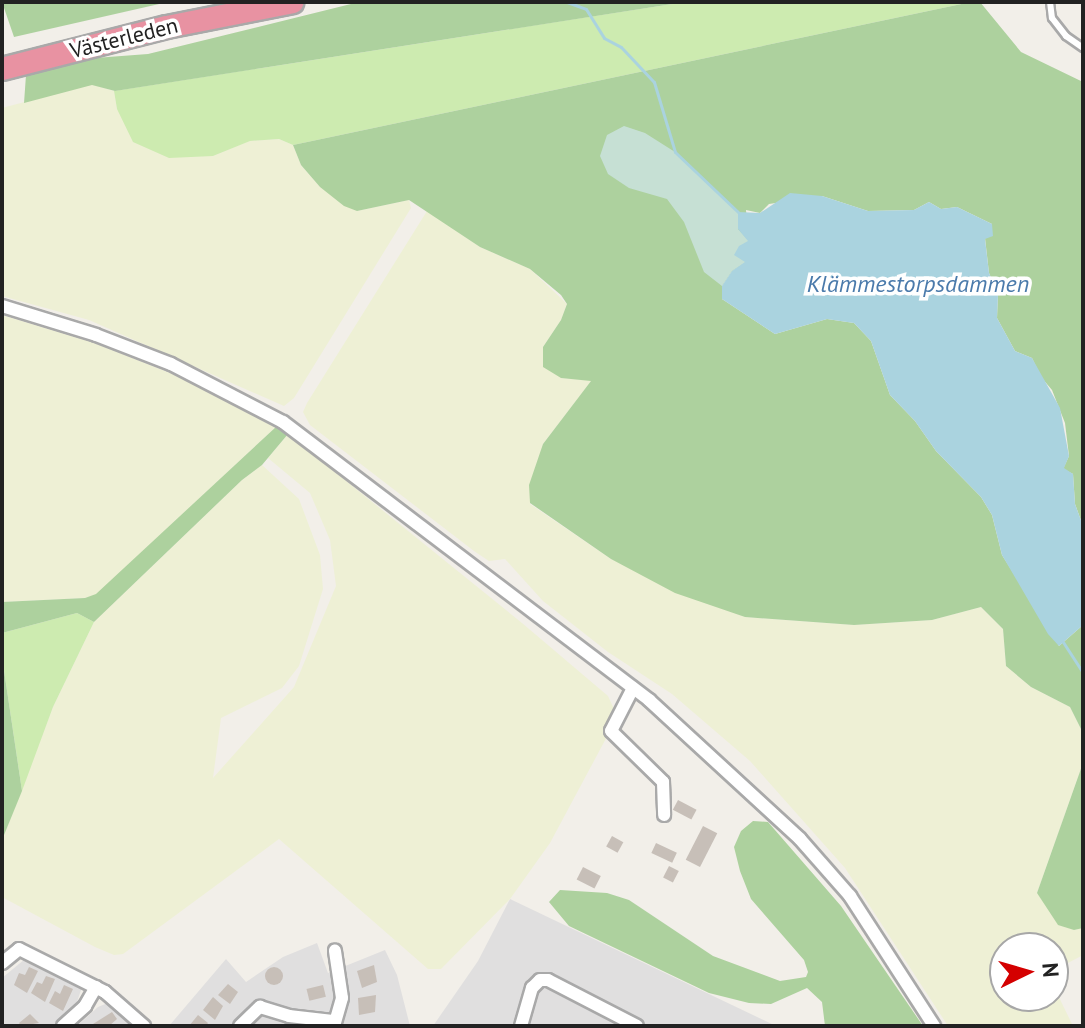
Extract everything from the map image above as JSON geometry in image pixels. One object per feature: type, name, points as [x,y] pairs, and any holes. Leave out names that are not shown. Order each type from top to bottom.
[{"type":"highway","name":"Västerleden","points":[[2,60],[166,18],[251,2]]},
{"type":"highway","name":"Västerleden","points":[[2,69],[154,30],[293,2]]},
{"type":"street","points":[[2,306],[96,335],[171,364],[283,422],[633,688],[679,725],[800,839],[850,896],[934,1026]]},
{"type":"street","points":[[633,688],[611,731],[663,782],[664,815]]},
{"type":"street","points":[[2,963],[19,949],[96,987],[144,1026]]},
{"type":"street","points":[[240,1026],[260,1007],[334,1024],[342,998],[335,951]]},
{"type":"street","points":[[521,1026],[526,1001],[534,984],[540,980],[558,984],[637,1026]]},
{"type":"street","points":[[63,1026],[85,1006],[96,987]]},
{"type":"lane","points":[[1050,2],[1052,18],[1066,36],[1083,48]]},
{"type":"shaded area","points":[[510,899],[776,1026],[433,1026],[478,961]]},
{"type":"shaded area","points":[[317,943],[328,973],[385,950],[397,975],[410,1026],[169,1026],[226,959],[246,982],[283,957]]},
{"type":"shaded area","points":[[25,959],[82,987],[74,1011],[57,1026],[2,1026],[2,978]]},
{"type":"shaded area","points":[[122,997],[151,1026],[77,1026],[98,1007]]},
{"type":"green space","points":[[2,2],[168,2],[14,37]]},
{"type":"green space","points":[[359,2],[685,2],[115,91],[92,85],[24,103],[26,75],[95,58],[148,54]]},
{"type":"green space","points":[[685,2],[971,2],[293,145],[279,139],[250,141],[213,156],[169,158],[133,142],[117,109],[114,91]]},
{"type":"green space","points":[[980,2],[1021,52],[1083,82],[1083,526],[1075,504],[1073,474],[1063,469],[1069,456],[1065,423],[1052,390],[1041,377],[1032,358],[1015,351],[997,318],[998,294],[989,273],[985,238],[992,224],[957,207],[941,209],[929,202],[914,210],[868,211],[822,196],[769,204],[760,213],[746,210],[749,241],[746,262],[732,271],[722,286],[722,299],[775,334],[827,319],[854,323],[871,341],[890,395],[915,421],[936,451],[981,497],[992,515],[1002,555],[1059,646],[1083,625],[1083,733],[1070,707],[1031,687],[1006,666],[1003,629],[981,607],[932,620],[854,625],[745,617],[675,593],[611,559],[530,503],[529,485],[543,444],[591,381],[561,378],[543,367],[543,347],[561,320],[567,304],[561,295],[530,269],[480,247],[409,200],[357,211],[344,206],[320,187],[301,165],[293,145]]},
{"type":"green space","points":[[92,84],[114,91],[117,109],[213,156],[249,141],[279,139],[293,145],[301,165],[320,187],[357,211],[409,200],[411,208],[294,398],[284,406],[89,320],[2,296],[2,108]]},
{"type":"green space","points":[[624,126],[645,133],[675,152],[738,212],[738,229],[749,241],[746,262],[732,271],[722,286],[704,272],[684,222],[667,199],[629,188],[608,174],[600,156],[607,135]]},
{"type":"green space","points":[[427,211],[480,247],[530,269],[567,304],[561,320],[543,347],[561,378],[592,380],[543,444],[530,504],[611,559],[745,617],[854,625],[932,620],[981,607],[1003,629],[1006,666],[1031,687],[1070,707],[1083,733],[1083,763],[1037,893],[1074,930],[1083,928],[1083,955],[1069,962],[1069,932],[989,932],[989,1012],[1066,1012],[1073,1026],[948,1026],[845,868],[750,761],[672,694],[608,652],[543,601],[505,559],[489,561],[474,551],[310,425],[303,412]]},
{"type":"green space","points":[[2,315],[95,343],[175,375],[277,426],[96,595],[2,602]]},
{"type":"green space","points":[[277,426],[288,434],[262,465],[242,480],[94,622],[77,613],[2,633],[2,602],[85,598],[96,594]]},
{"type":"green space","points":[[288,434],[522,623],[608,696],[614,709],[610,731],[550,843],[510,899],[441,969],[428,969],[279,839],[123,954],[114,955],[95,947],[2,897],[2,840],[53,707],[94,622],[242,480],[262,465],[299,499],[320,555],[323,589],[299,666],[282,688],[221,718],[213,778],[294,687],[336,586],[330,540],[310,493],[268,458]]},
{"type":"green space","points":[[77,613],[94,622],[53,707],[22,791],[2,657],[2,633]]},
{"type":"green space","points":[[2,657],[22,791],[2,840]]},
{"type":"green space","points":[[1083,763],[1083,928],[1074,930],[1058,925],[1037,893]]},
{"type":"green space","points":[[753,821],[768,822],[841,906],[923,1026],[825,1026],[822,1002],[807,988],[771,1004],[749,1003],[709,993],[569,926],[549,902],[560,890],[607,893],[629,900],[713,956],[780,981],[806,977],[808,972],[804,960],[751,899],[740,871],[734,847],[741,831]]},
{"type":"water","name":"Klämmestorpsdammen","points":[[790,193],[822,196],[868,211],[914,210],[929,202],[941,209],[957,207],[992,224],[993,236],[985,239],[989,273],[998,294],[997,318],[1015,351],[1032,358],[1060,408],[1069,456],[1064,468],[1073,474],[1075,504],[1083,526],[1083,625],[1059,646],[1048,634],[1002,555],[992,515],[981,497],[936,451],[915,421],[890,395],[871,341],[854,323],[827,319],[775,334],[722,299],[722,286],[732,271],[745,262],[734,255],[739,246],[748,241],[738,229],[738,212],[760,213]]},
{"type":"building","points":[[678,800],[697,810],[691,820],[673,810]]},
{"type":"building","points":[[703,826],[717,833],[700,867],[686,860]]},
{"type":"building","points":[[612,836],[623,842],[618,853],[606,846]]},
{"type":"building","points":[[656,843],[677,853],[672,863],[651,853]]},
{"type":"building","points":[[669,866],[679,871],[673,883],[663,878]]},
{"type":"building","points":[[583,867],[601,876],[594,889],[577,879]]},
{"type":"building","points":[[374,965],[377,982],[362,988],[357,971]]},
{"type":"building","points":[[29,967],[38,971],[27,993],[14,985],[19,973],[25,975]]},
{"type":"building","points":[[274,967],[283,976],[274,985],[265,976]]},
{"type":"building","points":[[46,976],[55,979],[45,1002],[31,993],[37,982],[42,984]]},
{"type":"building","points":[[228,984],[238,992],[230,1004],[218,995]]},
{"type":"building","points":[[64,985],[73,989],[63,1011],[49,1003],[55,991],[60,994]]},
{"type":"building","points":[[323,985],[326,997],[309,1001],[307,989]]},
{"type":"building","points":[[376,995],[375,1012],[359,1015],[358,998]]},
{"type":"building","points":[[213,997],[223,1006],[215,1020],[203,1010]]},
{"type":"building","points":[[112,1012],[117,1019],[109,1026],[93,1024]]},
{"type":"building","points":[[30,1014],[39,1023],[21,1026],[19,1023]]},
{"type":"building","points":[[198,1015],[208,1023],[206,1026],[189,1026]]},
{"type":"waterway","points":[[567,2],[586,9],[604,38],[621,47],[654,82],[675,152],[738,212]]},
{"type":"waterway","points":[[1063,642],[1083,673]]}]
